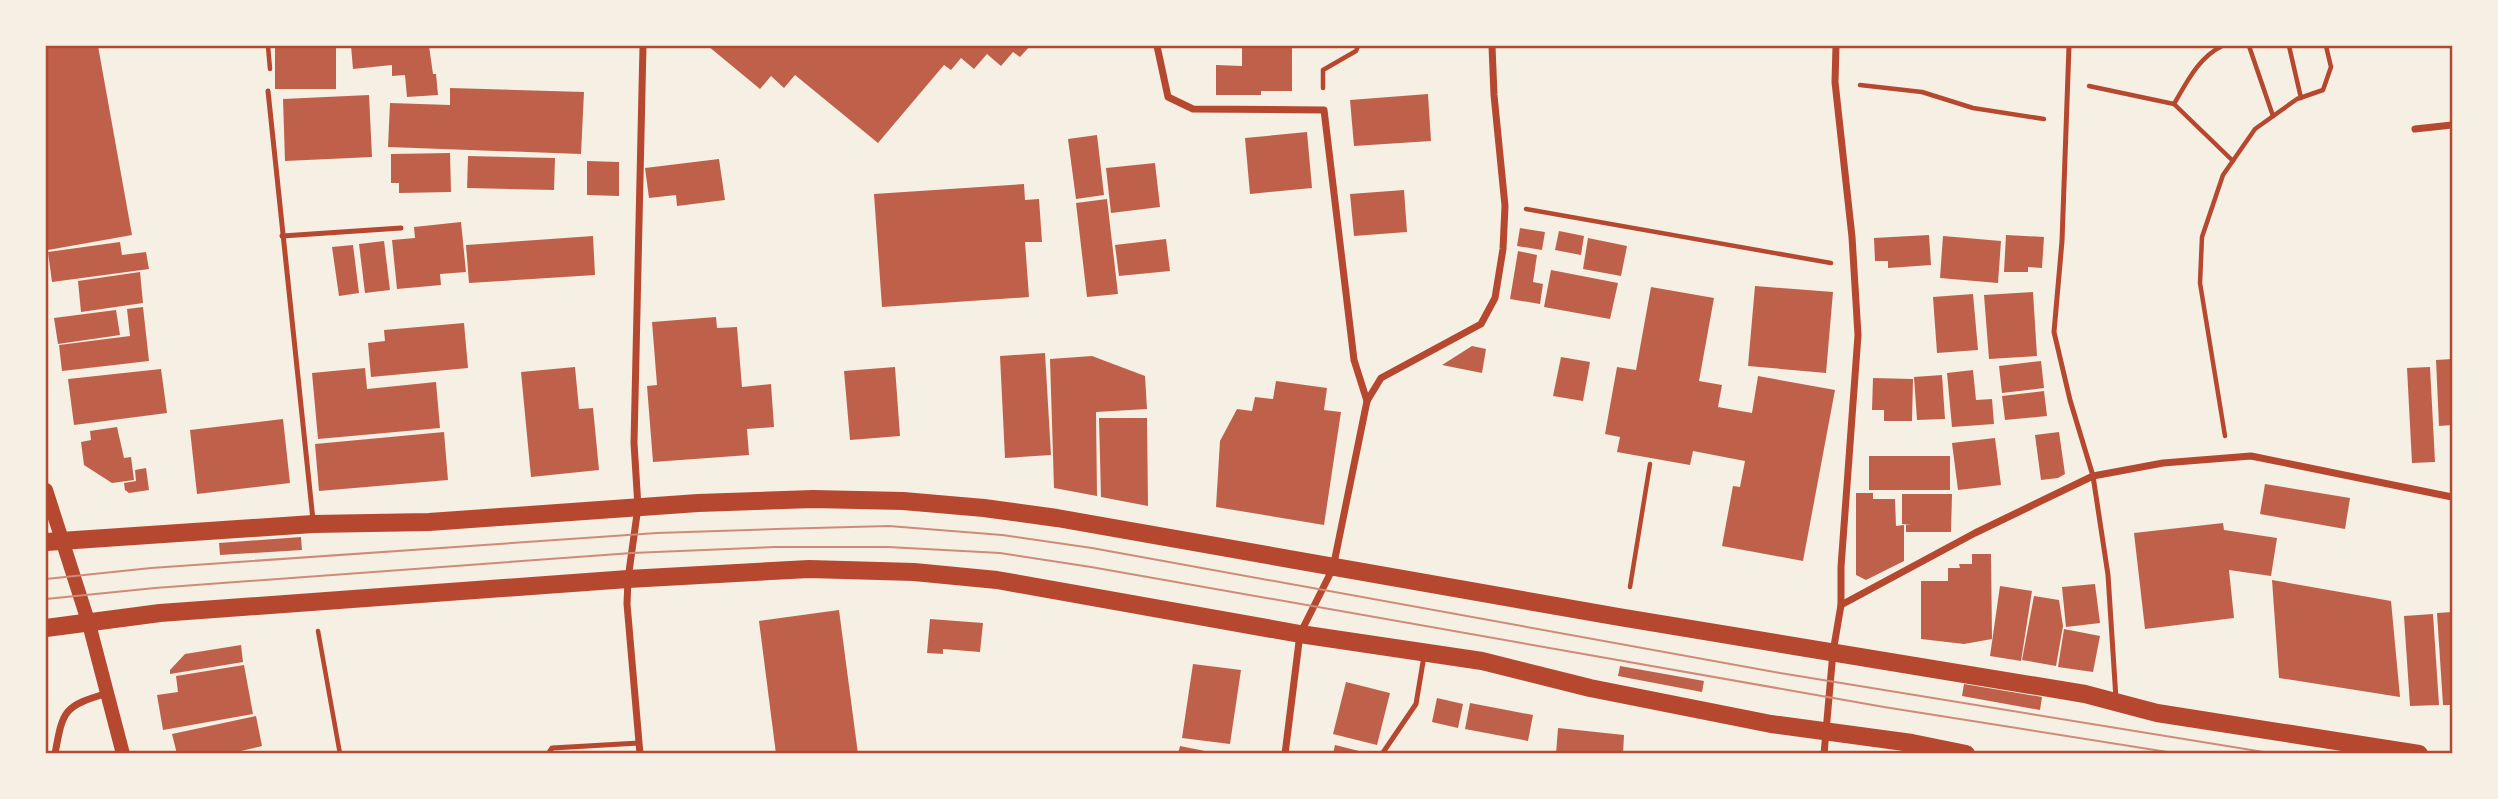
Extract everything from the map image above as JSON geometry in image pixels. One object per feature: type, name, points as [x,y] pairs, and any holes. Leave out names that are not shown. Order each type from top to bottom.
[{"type":"main road","points":[[46,491],[54,542],[89,624],[123,754]]},
{"type":"main road","points":[[54,542],[313,524],[429,522],[813,499],[903,501],[984,508],[1057,518],[1333,568],[2085,694],[2157,713],[2419,754]]},
{"type":"main road","points":[[46,628],[160,614],[628,579],[808,569],[914,572],[997,580],[1300,634],[1482,661],[1603,691],[1771,724],[1912,743],[1966,754]]},
{"type":"street","points":[[640,754],[627,604],[638,508],[634,443],[643,46]]},
{"type":"street","points":[[1157,46],[1168,97],[1193,109],[1324,110],[1354,359],[1367,401]]},
{"type":"street","points":[[1285,754],[1300,634],[1333,568],[1367,401],[1381,378],[1481,324],[1495,298],[1503,249],[1505,206],[1492,46]]},
{"type":"street","points":[[1824,754],[1833,652],[1841,605],[1841,566],[1858,335],[1854,267],[1835,82],[1836,46]]},
{"type":"street","points":[[2415,129],[2452,125]]},
{"type":"street","points":[[1841,605],[1976,533],[2093,476],[2163,463],[2250,456],[2452,497]]},
{"type":"street","points":[[55,754],[62,718],[76,702],[108,693]]},
{"type":"lane","points":[[2069,46],[2062,240],[2054,332],[2070,400],[2093,476],[2108,575],[2116,702]]},
{"type":"lane","points":[[268,91],[313,524]]},
{"type":"lane","points":[[282,236],[401,228]]},
{"type":"lane","points":[[1382,754],[1416,704],[1425,654]]},
{"type":"lane","points":[[548,754],[552,748],[639,743]]},
{"type":"path","points":[[1324,110],[1323,71],[1356,51],[1357,46]]},
{"type":"path","points":[[2174,104],[2197,65],[2222,46]]},
{"type":"path","points":[[2249,46],[2273,116]]},
{"type":"path","points":[[2288,46],[2301,98]]},
{"type":"path","points":[[2228,458],[2200,283],[2202,237],[2223,175],[2255,130],[2301,98],[2323,90],[2330,67],[2326,46]]},
{"type":"path","points":[[1835,82],[1922,92],[1973,108],[2066,122]]},
{"type":"path","points":[[2068,82],[2174,104],[2233,161]]},
{"type":"path","points":[[1505,206],[1854,267]]},
{"type":"path","points":[[1630,587],[1650,464]]},
{"type":"path","points":[[312,602],[340,754]]},
{"type":"building","points":[[46,46],[98,46],[132,235],[48,250]]},
{"type":"building","points":[[275,46],[336,46],[336,89],[275,89]]},
{"type":"building","points":[[351,46],[429,46],[438,95],[407,97],[405,75],[392,76],[392,65],[353,69]]},
{"type":"building","points":[[708,46],[1030,46],[1020,57],[1013,52],[1001,66],[987,54],[974,69],[961,58],[951,70],[944,65],[878,143],[795,75],[784,88],[771,76],[760,89]]},
{"type":"building","points":[[1242,46],[1292,46],[1292,91],[1261,91],[1261,95],[1216,95],[1216,65],[1242,66]]},
{"type":"building","points":[[450,88],[584,92],[581,154],[388,147],[390,103],[450,105]]},
{"type":"building","points":[[1428,94],[1431,141],[1354,146],[1350,100]]},
{"type":"building","points":[[369,95],[372,157],[285,161],[283,99]]},
{"type":"building","points":[[1307,132],[1312,188],[1250,194],[1245,138]]},
{"type":"building","points":[[1097,135],[1104,195],[1076,199],[1068,139]]},
{"type":"building","points":[[450,153],[451,192],[399,193],[399,183],[391,183],[391,154]]},
{"type":"building","points":[[468,156],[555,158],[554,190],[467,188]]},
{"type":"building","points":[[719,159],[725,200],[677,206],[676,195],[649,198],[645,168]]},
{"type":"building","points":[[587,161],[619,162],[619,196],[587,195]]},
{"type":"building","points":[[1155,163],[1160,207],[1111,213],[1106,168]]},
{"type":"building","points":[[1024,184],[1025,200],[1039,199],[1042,242],[1025,242],[1029,297],[882,307],[874,194]]},
{"type":"building","points":[[1404,190],[1407,232],[1354,236],[1350,194]]},
{"type":"building","points":[[1107,199],[1118,294],[1087,297],[1076,203]]},
{"type":"building","points":[[461,222],[466,272],[440,274],[441,285],[397,289],[392,240],[415,238],[414,227]]},
{"type":"building","points":[[1520,228],[1545,232],[1542,250],[1517,246]]},
{"type":"building","points":[[1559,231],[1584,236],[1581,255],[1555,250]]},
{"type":"building","points":[[1929,235],[1931,265],[1888,268],[1888,261],[1875,261],[1874,238]]},
{"type":"building","points":[[2006,235],[2044,237],[2042,268],[2028,267],[2028,272],[2004,272]]},
{"type":"building","points":[[593,236],[595,275],[469,283],[466,245]]},
{"type":"building","points":[[1943,236],[2001,241],[1998,283],[1940,278]]},
{"type":"building","points":[[1588,238],[1627,246],[1621,276],[1583,269]]},
{"type":"building","points":[[1166,239],[1170,271],[1119,276],[1115,245]]},
{"type":"building","points":[[384,241],[390,290],[365,293],[359,244]]},
{"type":"building","points":[[120,242],[122,255],[146,252],[149,269],[52,282],[48,252]]},
{"type":"building","points":[[353,245],[359,293],[339,296],[332,247]]},
{"type":"building","points":[[1518,251],[1537,255],[1533,282],[1543,284],[1540,304],[1510,299]]},
{"type":"building","points":[[1551,270],[1618,283],[1610,319],[1544,307]]},
{"type":"building","points":[[140,272],[143,303],[81,312],[78,281]]},
{"type":"building","points":[[1755,286],[1833,292],[1826,373],[1748,366]]},
{"type":"building","points":[[1651,287],[1714,298],[1699,381],[1722,385],[1718,407],[1752,413],[1758,376],[1835,390],[1803,561],[1722,546],[1733,486],[1740,487],[1745,461],[1693,451],[1690,465],[1617,452],[1620,437],[1605,434],[1617,367],[1636,370]]},
{"type":"building","points":[[2033,292],[2037,356],[1989,359],[1984,295]]},
{"type":"building","points":[[1973,294],[1978,350],[1937,353],[1933,297]]},
{"type":"building","points":[[143,307],[149,361],[62,371],[59,345],[130,336],[127,309]]},
{"type":"building","points":[[116,310],[120,335],[58,344],[54,318]]},
{"type":"building","points":[[716,317],[717,328],[737,327],[742,387],[771,384],[774,427],[747,429],[749,455],[653,462],[647,386],[657,385],[652,322]]},
{"type":"building","points":[[464,323],[468,368],[371,377],[368,343],[385,341],[384,330]]},
{"type":"building","points":[[1472,346],[1486,349],[1482,373],[1442,365]]},
{"type":"building","points":[[1045,353],[1051,455],[1005,458],[1000,356]]},
{"type":"building","points":[[1092,356],[1145,376],[1147,409],[1096,412],[1097,496],[1054,488],[1050,359]]},
{"type":"building","points":[[1561,357],[1590,362],[1583,401],[1553,396]]},
{"type":"building","points":[[2452,359],[2452,425],[2439,426],[2436,360]]},
{"type":"building","points":[[2041,361],[2044,388],[2002,393],[1999,366]]},
{"type":"building","points":[[575,367],[579,409],[593,408],[599,470],[531,477],[521,372]]},
{"type":"building","points":[[895,367],[900,436],[850,440],[844,371]]},
{"type":"building","points":[[2430,367],[2435,462],[2412,463],[2407,368]]},
{"type":"building","points":[[365,368],[367,389],[436,382],[440,428],[318,439],[312,373]]},
{"type":"building","points":[[161,369],[167,413],[74,425],[68,379]]},
{"type":"building","points":[[1973,370],[1976,400],[1992,399],[1994,424],[1952,427],[1947,373]]},
{"type":"building","points":[[1942,375],[1945,419],[1917,420],[1914,377]]},
{"type":"building","points":[[1873,378],[1913,379],[1912,421],[1884,421],[1884,410],[1872,410]]},
{"type":"building","points":[[1276,381],[1327,388],[1324,410],[1341,412],[1324,525],[1216,507],[1220,441],[1237,409],[1252,411],[1255,397],[1273,399]]},
{"type":"building","points":[[2044,391],[2047,416],[2005,420],[2002,396]]},
{"type":"building","points":[[1099,418],[1147,418],[1148,506],[1101,497]]},
{"type":"building","points":[[283,419],[290,483],[197,494],[190,430]]},
{"type":"building","points":[[117,427],[124,458],[131,457],[134,480],[112,483],[84,465],[81,442],[91,440],[90,431]]},
{"type":"building","points":[[444,432],[448,480],[319,491],[315,444]]},
{"type":"building","points":[[2059,432],[2065,474],[2058,478],[2041,480],[2035,435]]},
{"type":"building","points":[[1995,438],[2001,485],[1958,490],[1952,443]]},
{"type":"building","points":[[1869,456],[1950,456],[1950,490],[1869,490]]},
{"type":"building","points":[[146,468],[149,490],[129,493],[125,490],[124,483],[136,481],[135,470]]},
{"type":"building","points":[[2265,484],[2350,498],[2345,529],[2260,514]]},
{"type":"building","points":[[1856,493],[1873,493],[1873,499],[1895,499],[1896,526],[1904,525],[1904,561],[1866,580],[1856,575]]},
{"type":"building","points":[[1902,494],[1952,494],[1951,532],[1906,532],[1906,525],[1911,525],[1902,524]]},
{"type":"building","points":[[2223,523],[2224,530],[2277,538],[2271,576],[2229,570],[2234,618],[2145,629],[2134,533]]},
{"type":"building","points":[[301,537],[302,550],[220,555],[219,543]]},
{"type":"building","points":[[1972,554],[1991,554],[1992,639],[1964,644],[1921,639],[1921,581],[1948,581],[1948,568],[1960,568],[1959,564],[1972,564]]},
{"type":"building","points":[[2272,580],[2391,601],[2400,697],[2279,678]]},
{"type":"building","points":[[2095,584],[2100,623],[2066,627],[2062,587]]},
{"type":"building","points":[[2000,586],[2032,591],[2021,661],[1990,656]]},
{"type":"building","points":[[2034,596],[2059,600],[2063,626],[2056,666],[2022,660]]},
{"type":"building","points":[[839,610],[858,754],[776,754],[759,621]]},
{"type":"building","points":[[2452,612],[2452,705],[2443,705],[2437,613]]},
{"type":"building","points":[[2433,614],[2439,705],[2410,706],[2404,616]]},
{"type":"building","points":[[930,619],[983,623],[980,652],[943,649],[943,654],[927,653]]},
{"type":"building","points":[[2064,629],[2100,636],[2093,672],[2058,667]]},
{"type":"building","points":[[241,645],[243,662],[170,674],[170,670],[185,654]]},
{"type":"building","points":[[1193,664],[1241,670],[1230,744],[1182,738]]},
{"type":"building","points":[[244,665],[253,714],[163,730],[157,695],[178,692],[176,676]]},
{"type":"building","points":[[1620,666],[1704,681],[1702,692],[1618,676]]},
{"type":"building","points":[[1346,682],[1390,693],[1377,745],[1333,734]]},
{"type":"building","points":[[1964,684],[2042,697],[2040,710],[1962,696]]},
{"type":"building","points":[[1437,698],[1463,704],[1458,728],[1432,722]]},
{"type":"building","points":[[1470,703],[1533,715],[1528,741],[1465,729]]},
{"type":"building","points":[[256,716],[262,746],[228,754],[177,754],[172,734]]},
{"type":"building","points":[[1558,728],[1624,735],[1623,754],[1556,754]]},
{"type":"building","points":[[1335,745],[1367,753],[1367,754],[1333,754]]},
{"type":"building","points":[[1180,746],[1210,752],[1210,754],[1178,754]]},
{"type":"tram line","points":[[46,579],[151,568],[657,533],[889,526],[1002,535],[1092,548],[1780,673],[2276,754]]},
{"type":"tram line","points":[[46,599],[155,588],[632,553],[775,547],[888,547],[1000,553],[1884,707],[2180,754]]}]
